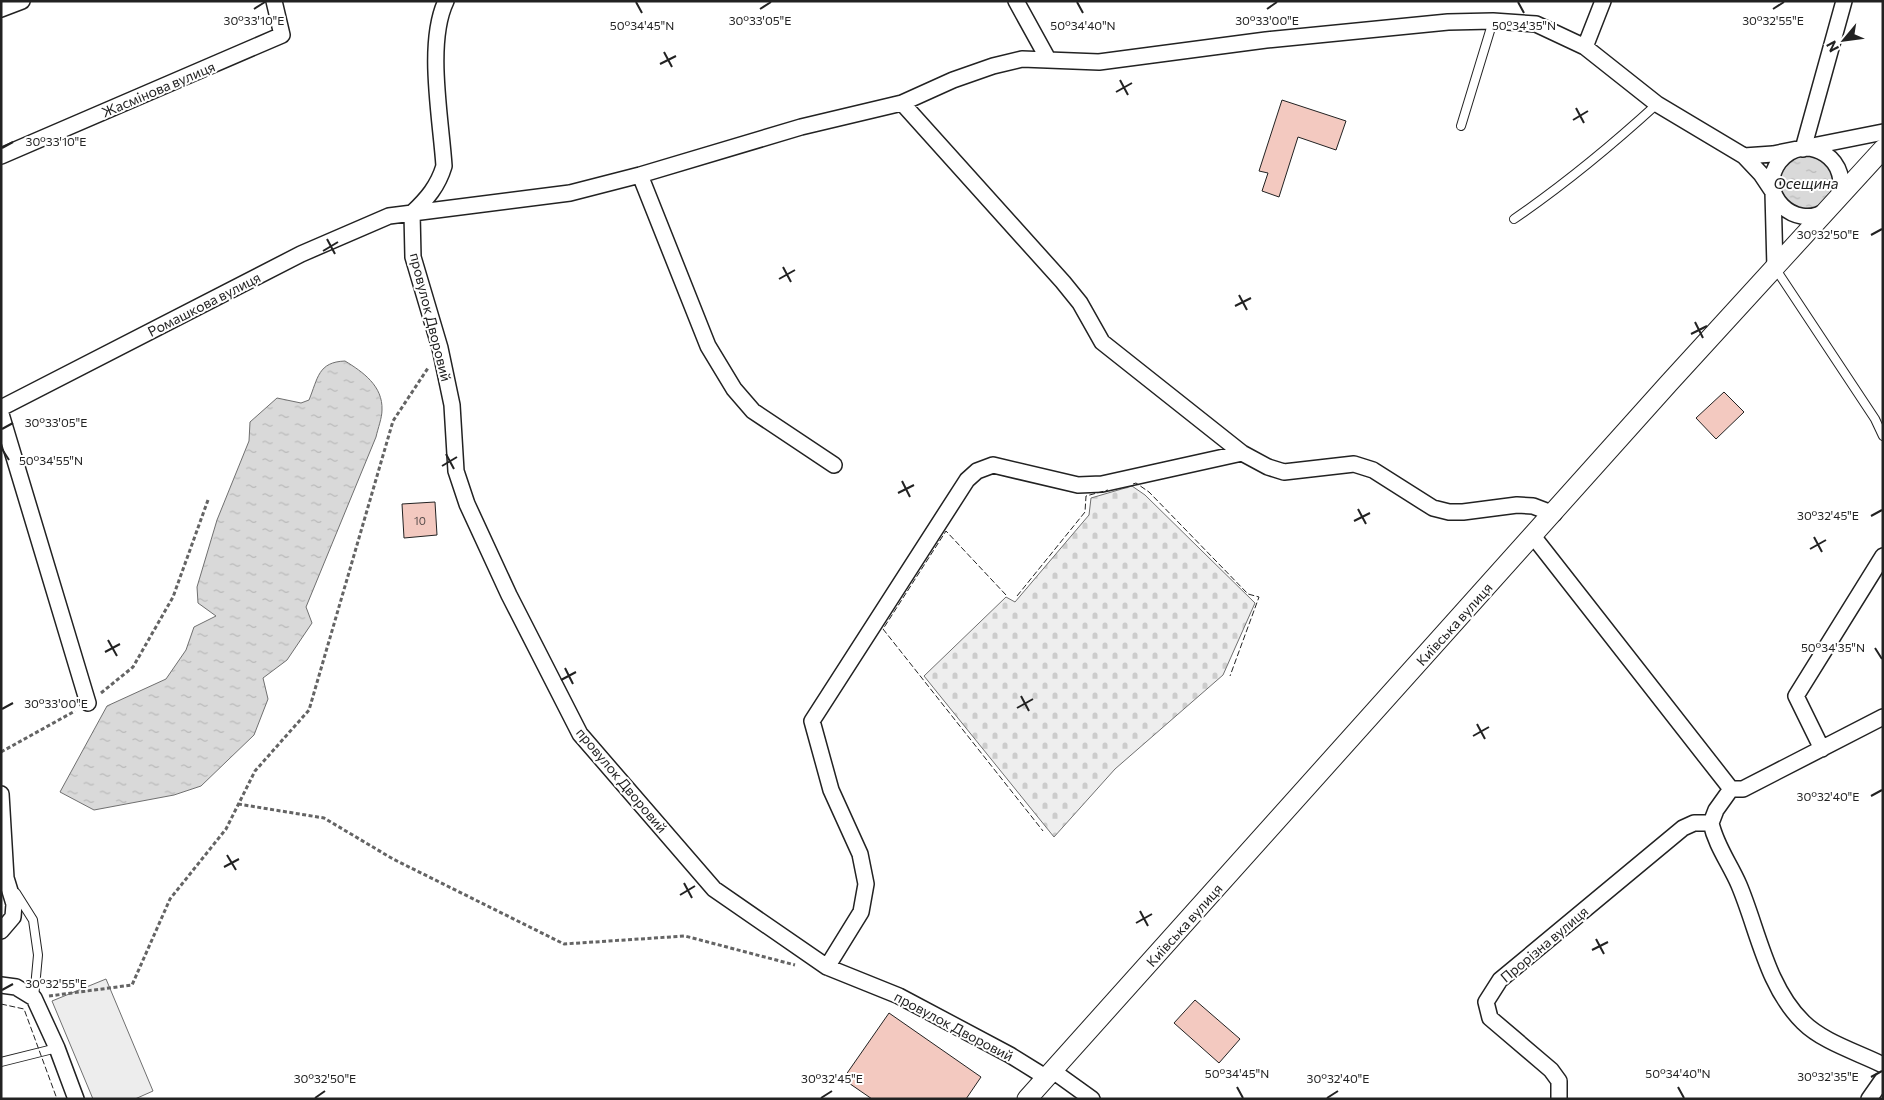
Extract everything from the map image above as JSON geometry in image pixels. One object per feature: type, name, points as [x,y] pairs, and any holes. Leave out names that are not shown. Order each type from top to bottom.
[{"type":"street","points":[[1,9],[22,1]]},
{"type":"street","name":"Жасмінова вулиця","points":[[1,156],[282,35],[274,1]]},
{"type":"street","points":[[412,213],[428,198],[440,180],[444,166],[435,40],[439,17],[446,1]]},
{"type":"street","points":[[1016,1],[1048,60]]},
{"type":"street","points":[[1585,47],[1603,1]]},
{"type":"street","points":[[1803,149],[1844,1]]},
{"type":"street","name":"Ромашкова вулиця","points":[[1,408],[301,254],[388,216],[570,193],[640,175],[801,127],[902,103],[953,80],[993,66],[1022,59],[1099,62],[1266,40],[1448,22],[1493,21],[1536,24],[1585,47],[1657,104],[1744,156],[1761,174],[1774,192]]},
{"type":"street","points":[[902,103],[1064,282],[1080,303],[1102,342],[1242,452],[1268,467],[1284,472],[1354,464],[1373,470],[1433,508],[1449,512],[1517,505],[1533,506],[1554,514]]},
{"type":"street","points":[[1775,268],[1774,192],[1772,182],[1778,163],[1794,151],[1883,132]]},
{"type":"street","points":[[1744,156],[1803,149],[1822,152],[1836,165],[1841,184],[1832,206],[1811,217],[1792,214],[1783,208],[1774,192]]},
{"type":"street","name":"Київська вулиця","points":[[1027,1099],[1883,150]]},
{"type":"street","points":[[640,175],[708,346],[734,389],[753,411],[834,465]]},
{"type":"street","name":"провулок Дворовий","points":[[412,213],[413,257],[440,348],[452,405],[456,470],[467,504],[517,612],[580,734],[714,889],[824,965],[899,996],[1050,1074],[1092,1099]]},
{"type":"street","points":[[1,414],[88,704]]},
{"type":"street","points":[[824,965],[861,912],[866,884],[860,854],[831,790],[812,721],[967,480],[977,471],[993,466],[1078,484],[1102,484],[1242,452]]},
{"type":"street","points":[[1533,536],[1731,789]]},
{"type":"street","points":[[1822,749],[1796,696],[1883,556]]},
{"type":"street","points":[[1731,789],[1743,789],[1883,717]]},
{"type":"street","points":[[1731,789],[1716,810],[1711,823],[1714,837],[1738,884],[1775,983],[1787,1004],[1804,1023],[1826,1037],[1883,1065]]},
{"type":"street","points":[[1,794],[4,881],[14,904],[12,917],[1,931]]},
{"type":"street","name":"Прорізна вулиця","points":[[1560,1099],[1559,1081],[1551,1070],[1490,1018],[1486,1002],[1500,980],[1682,828],[1694,823],[1711,823]]},
{"type":"street","points":[[1,985],[16,987],[34,998],[57,1048],[76,1099]]},
{"type":"street","points":[[1870,1099],[1883,1079]]},
{"type":"lane","points":[[1461,126],[1493,21]]},
{"type":"lane","points":[[1514,219],[1554,191],[1608,148],[1657,104]]},
{"type":"lane","points":[[1775,268],[1875,419],[1883,436]]},
{"type":"lane","points":[[4,881],[33,920],[38,955],[34,998]]},
{"type":"lane","points":[[1,1062],[57,1048]]},
{"type":"path","points":[[34,998],[132,985],[170,899],[226,828],[255,771],[309,710],[393,421],[440,348]]},
{"type":"path","points":[[1,752],[88,704],[133,667],[173,597],[208,500]]},
{"type":"path","points":[[238,804],[324,818],[393,859],[564,944],[685,936],[811,969],[824,965]]},
{"type":"green space","points":[[1132,486],[1145,495],[1255,603],[1223,675],[1115,769],[1054,837],[924,676],[1006,597],[1015,602],[1089,515],[1091,498]]},
{"type":"shaded area","points":[[106,979],[153,1091],[135,1099],[93,1099],[52,1001]]},
{"type":"water","name":"Осещина","points":[[1806,156],[1816,158],[1825,164],[1831,173],[1833,183],[1831,193],[1825,202],[1816,208],[1806,210],[1796,208],[1787,202],[1781,193],[1779,183],[1781,173],[1787,164],[1796,158]]},
{"type":"water","points":[[345,361],[365,375],[375,387],[381,401],[381,420],[376,437],[306,607],[312,623],[287,660],[263,678],[268,699],[254,735],[201,786],[174,795],[94,810],[60,792],[107,706],[166,679],[186,650],[194,627],[216,616],[198,603],[197,587],[217,520],[249,441],[250,422],[277,398],[301,403],[309,400],[317,378],[324,368],[329,364]]},
{"type":"building","points":[[1282,100],[1346,121],[1336,150],[1298,137],[1279,197],[1262,191],[1268,173],[1259,171]]},
{"type":"building","points":[[1724,392],[1744,412],[1716,439],[1696,418]]},
{"type":"building","points":[[435,502],[437,535],[404,538],[402,504]]},
{"type":"building","points":[[1195,1000],[1240,1039],[1219,1063],[1174,1023]]},
{"type":"building","points":[[889,1013],[981,1077],[966,1099],[872,1099],[843,1079]]},
{"type":"fence","points":[[1133,484],[1136,483],[1149,492],[1248,594],[1259,597],[1230,676]]},
{"type":"fence","points":[[1017,596],[1085,512],[1086,496],[1108,490]]},
{"type":"fence","points":[[1006,595],[946,531],[883,629],[1043,831]]},
{"type":"fence","points":[[1,1004],[24,1009],[57,1099]]}]
